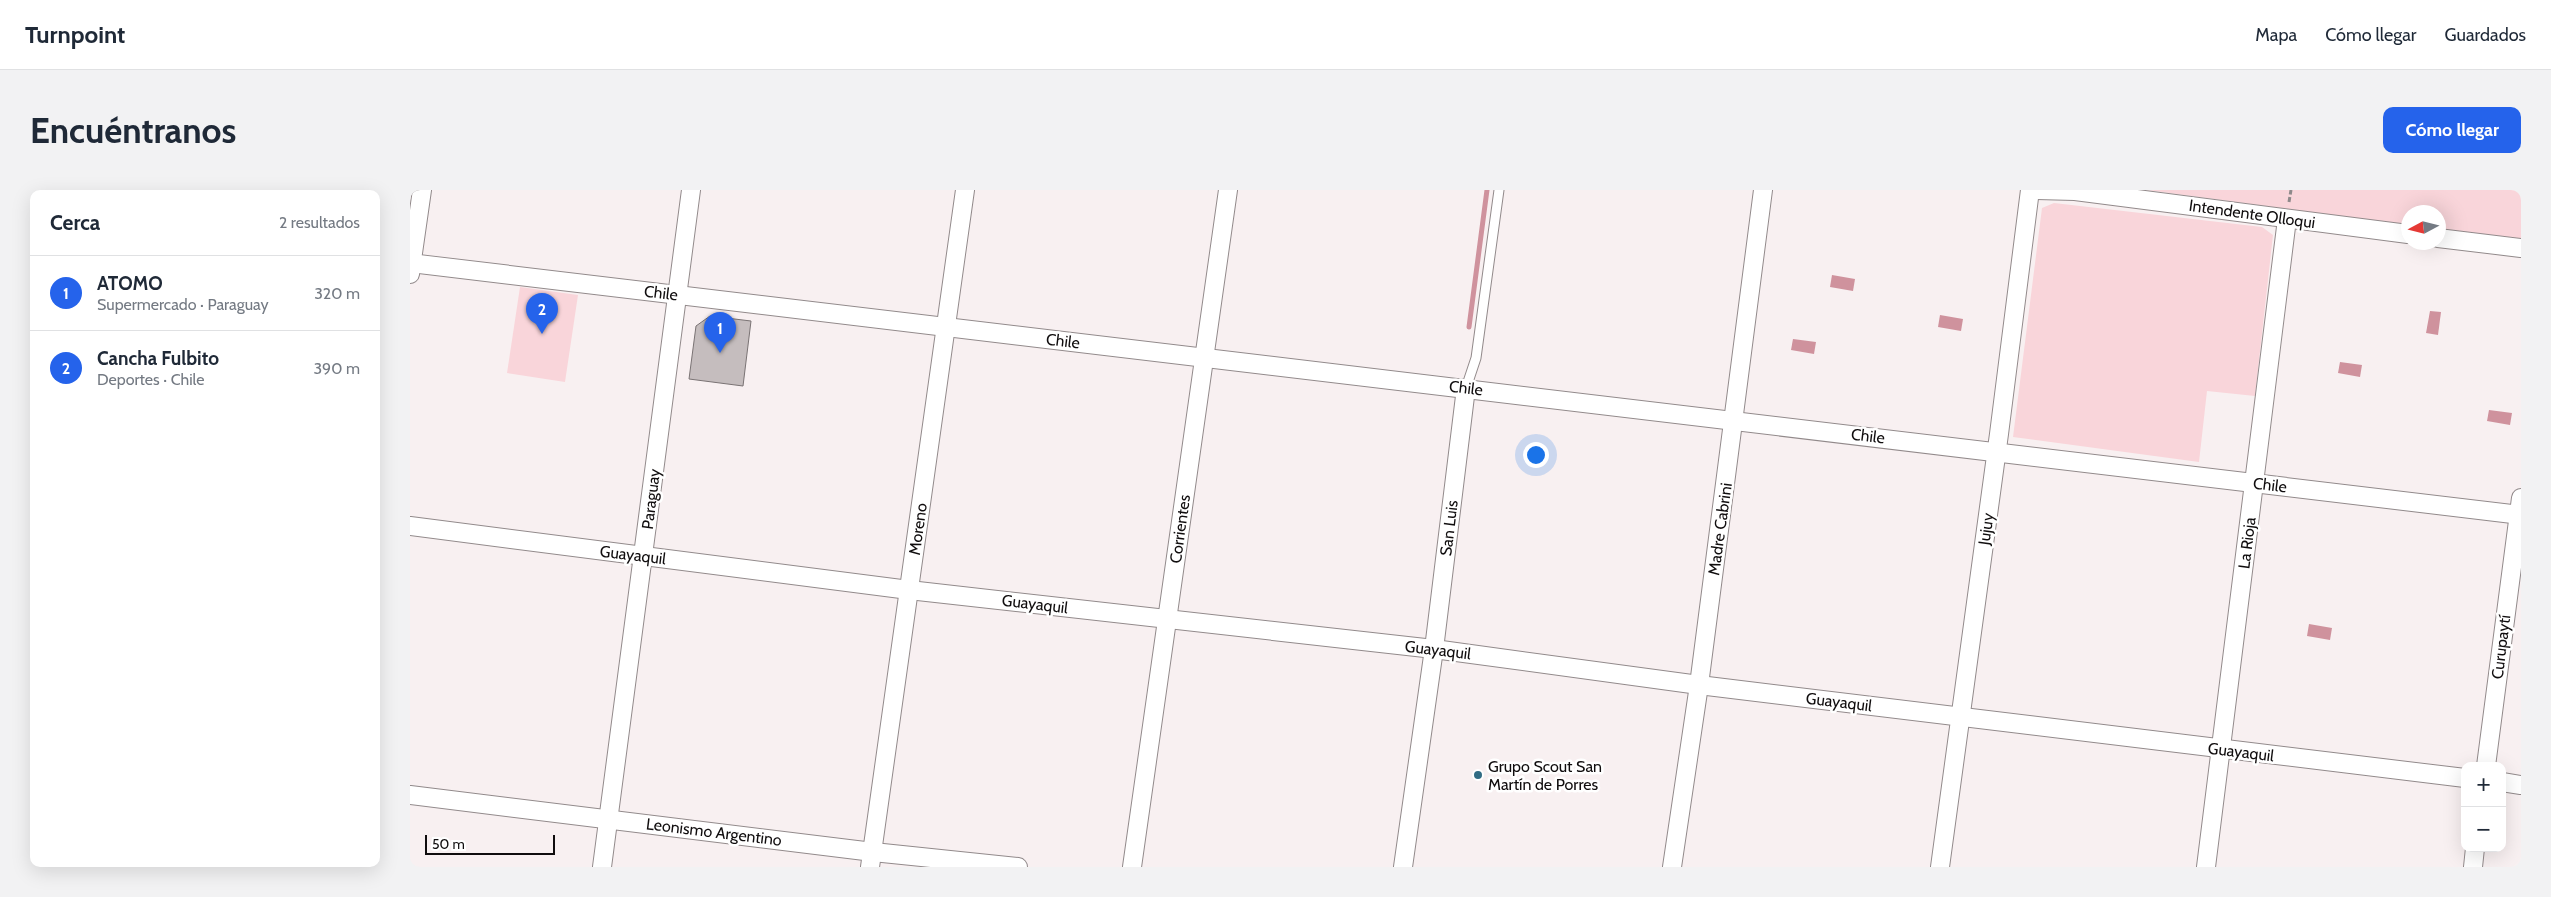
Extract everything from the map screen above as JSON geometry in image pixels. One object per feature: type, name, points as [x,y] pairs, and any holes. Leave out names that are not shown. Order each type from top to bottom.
[{"type":"street","points":[[411,267],[422,190]]},
{"type":"street","name":"Paraguay","points":[[602,867],[691,190]]},
{"type":"street","name":"Moreno","points":[[872,859],[964,190]]},
{"type":"street","name":"Corrientes","points":[[1132,867],[1228,190]]},
{"type":"street","name":"Madre Cabrini","points":[[1672,867],[1699,685],[1763,190]]},
{"type":"street","name":"Jujuy","points":[[1940,867],[1997,451],[2030,190]]},
{"type":"street","name":"Intendente Olloqui","points":[[2036,190],[2075,191],[2401,233]]},
{"type":"street","name":"La Rioja","points":[[2206,867],[2287,219]]},
{"type":"street","points":[[2446,239],[2521,248]]},
{"type":"street","name":"Chile","points":[[411,267],[676,294],[2255,483],[2520,509]]},
{"type":"street","name":"San Luis","points":[[1403,867],[1434,649],[1466,388]]},
{"type":"street","name":"Curupaytí","points":[[2487,762],[2520,509]]},
{"type":"street","name":"Guayaquil","points":[[410,526],[909,590],[1434,649],[1699,685],[2461,778]]},
{"type":"street","points":[[2506,783],[2521,785]]},
{"type":"street","name":"Leonismo Argentino","points":[[410,795],[608,819],[872,859],[1018,867]]},
{"type":"street","points":[[2473,867],[2475,852]]},
{"type":"lane","name":"San Luis","points":[[1466,388],[1476,358],[1499,190]]},
{"type":"shaded area","points":[[2147,190],[2521,190],[2521,240],[2446,230],[2446,205],[2401,205],[2401,224]]},
{"type":"shaded area","points":[[2054,203],[2262,227],[2273,235],[2255,396],[2207,391],[2199,462],[2013,437],[2042,208]]},
{"type":"shaded area","points":[[1832,275],[1855,279],[1853,291],[1830,287]]},
{"type":"shaded area","points":[[520,287],[578,295],[565,382],[507,373]]},
{"type":"shaded area","points":[[2430,311],[2441,312],[2438,335],[2426,333]]},
{"type":"shaded area","points":[[1940,315],[1963,319],[1961,331],[1938,327]]},
{"type":"shaded area","points":[[1793,339],[1816,342],[1814,354],[1791,350]]},
{"type":"shaded area","points":[[2340,362],[2362,365],[2360,377],[2338,373]]},
{"type":"shaded area","points":[[2489,410],[2512,413],[2510,425],[2487,421]]},
{"type":"shaded area","points":[[2309,624],[2332,628],[2330,640],[2307,636]]},
{"type":"building","points":[[710,316],[751,321],[743,386],[689,379],[696,326]]},
{"type":"waterway","points":[[1469,327],[1487,190]]},
{"type":"place","name":"Cancha Fulbito","points":[[542,334]]},
{"type":"place","name":"ATOMO","points":[[720,353]]},
{"type":"place","name":"Grupo Scout San Martín de Porres","points":[[1478,775]]}]
